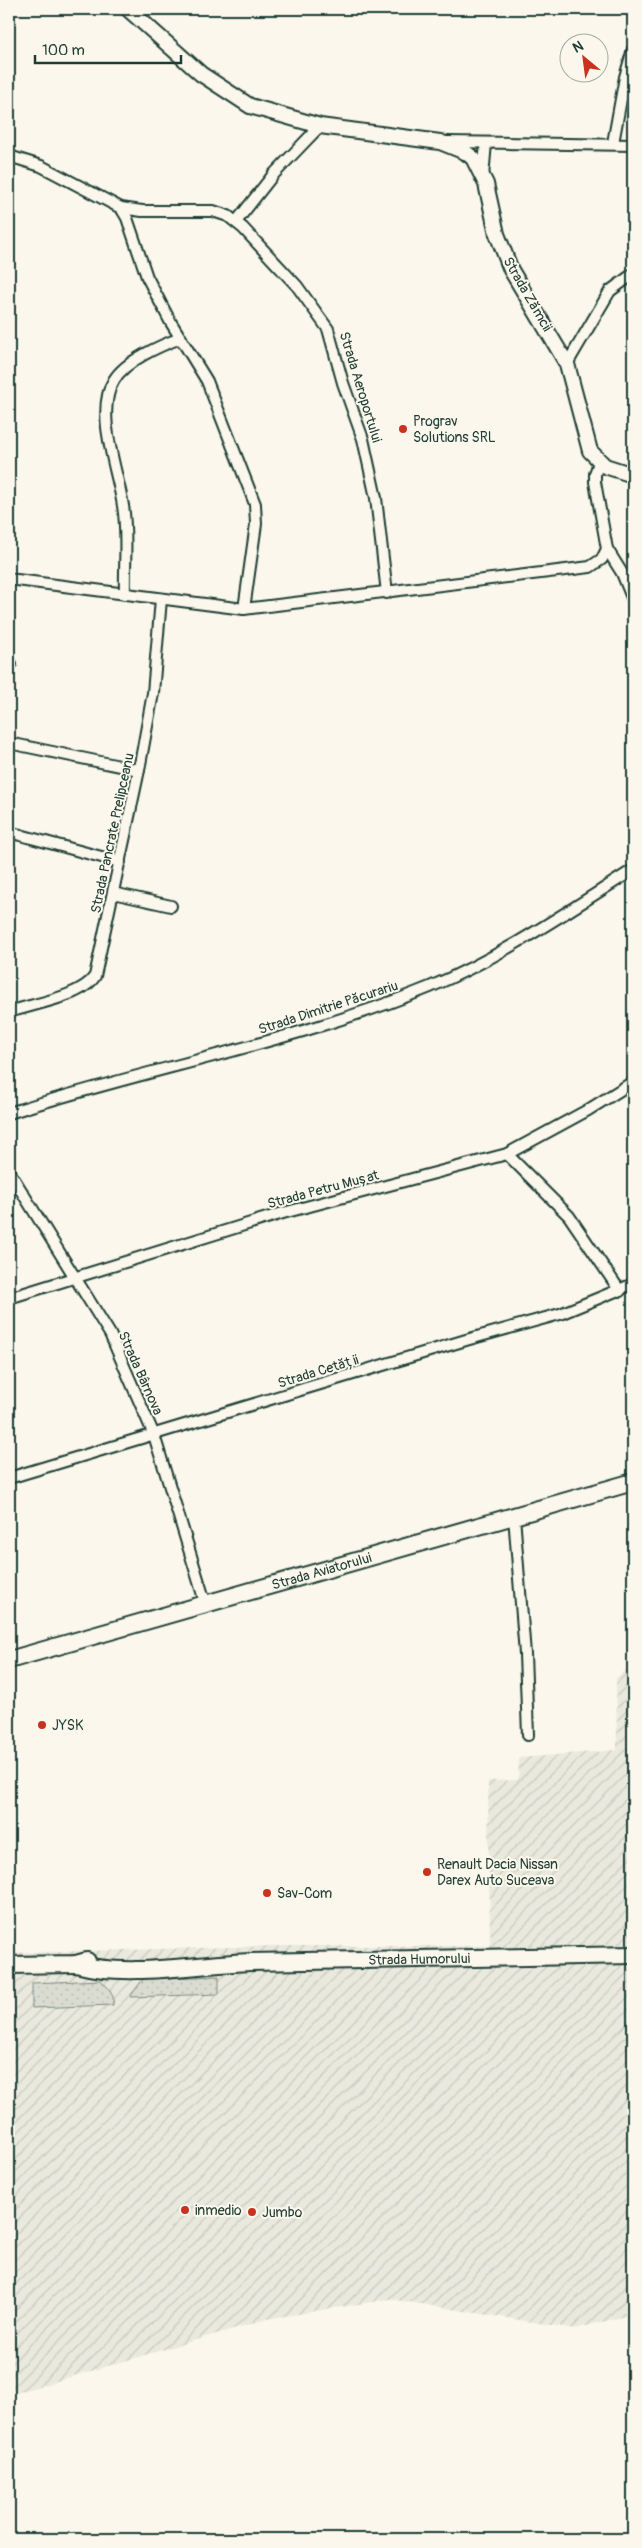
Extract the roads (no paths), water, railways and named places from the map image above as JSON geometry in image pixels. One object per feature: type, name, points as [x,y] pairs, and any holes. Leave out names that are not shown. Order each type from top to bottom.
[{"type":"main road","name":"Strada Zămcii","points":[[128,9],[201,74],[236,98],[267,112],[320,126],[440,142],[465,152],[473,158],[483,177],[497,234],[511,270],[567,364],[585,437],[590,451],[599,462]]},
{"type":"main road","points":[[599,462],[612,470],[633,475]]},
{"type":"main road","name":"Strada Aviatorului","points":[[9,1660],[633,1482]]},
{"type":"main road","name":"Strada Humorului","points":[[9,1965],[184,1959],[204,1964],[633,1955]]},
{"type":"street","points":[[613,143],[623,84],[633,49]]},
{"type":"street","points":[[236,222],[273,175],[320,126]]},
{"type":"street","name":"Strada Zămcii","points":[[440,142],[613,143],[633,145]]},
{"type":"street","points":[[483,177],[486,142]]},
{"type":"street","points":[[9,156],[41,166],[121,208],[127,218],[147,277],[207,381],[255,504],[256,524],[244,609]]},
{"type":"street","name":"Strada Aeroportului","points":[[121,208],[142,211],[213,211],[236,222],[297,286],[328,329],[367,452],[376,498],[387,593]]},
{"type":"street","points":[[567,364],[610,291],[633,274]]},
{"type":"street","points":[[125,594],[124,510],[108,437],[108,394],[118,373],[158,347],[181,338]]},
{"type":"street","points":[[599,462],[594,474],[594,482],[607,549],[622,573],[633,600]]},
{"type":"street","points":[[9,579],[244,609],[590,567],[602,559],[607,549]]},
{"type":"street","name":"Strada Pancrate Prelipceanu","points":[[9,1012],[78,991],[90,983],[97,970],[153,694],[161,599]]},
{"type":"street","points":[[9,743],[139,770]]},
{"type":"street","points":[[9,832],[120,862]]},
{"type":"street","name":"Strada Dimitrie Păcurariu","points":[[9,1113],[285,1037],[415,992],[469,968],[633,870]]},
{"type":"street","points":[[114,893],[171,906]]},
{"type":"street","name":"Strada Petru Mușat","points":[[9,1298],[291,1211],[507,1154],[588,1110],[633,1082]]},
{"type":"street","points":[[507,1154],[569,1216],[620,1291]]},
{"type":"street","name":"Strada Bârnova","points":[[9,1171],[110,1334],[154,1435],[206,1605]]},
{"type":"street","name":"Strada Cetății","points":[[9,1478],[466,1340],[560,1314],[620,1291],[633,1284]]},
{"type":"street","points":[[514,1516],[526,1654],[528,1736]]},
{"type":"place","name":"Prograv Solutions SRL","points":[[403,429]]},
{"type":"place","name":"JYSK","points":[[42,1725]]},
{"type":"place","name":"Renault Dacia Nissan Darex Auto Suceava","points":[[427,1872]]},
{"type":"place","name":"Sav-Com","points":[[267,1893]]},
{"type":"place","name":"inmedio","points":[[185,2210]]},
{"type":"place","name":"Jumbo","points":[[252,2212]]}]
